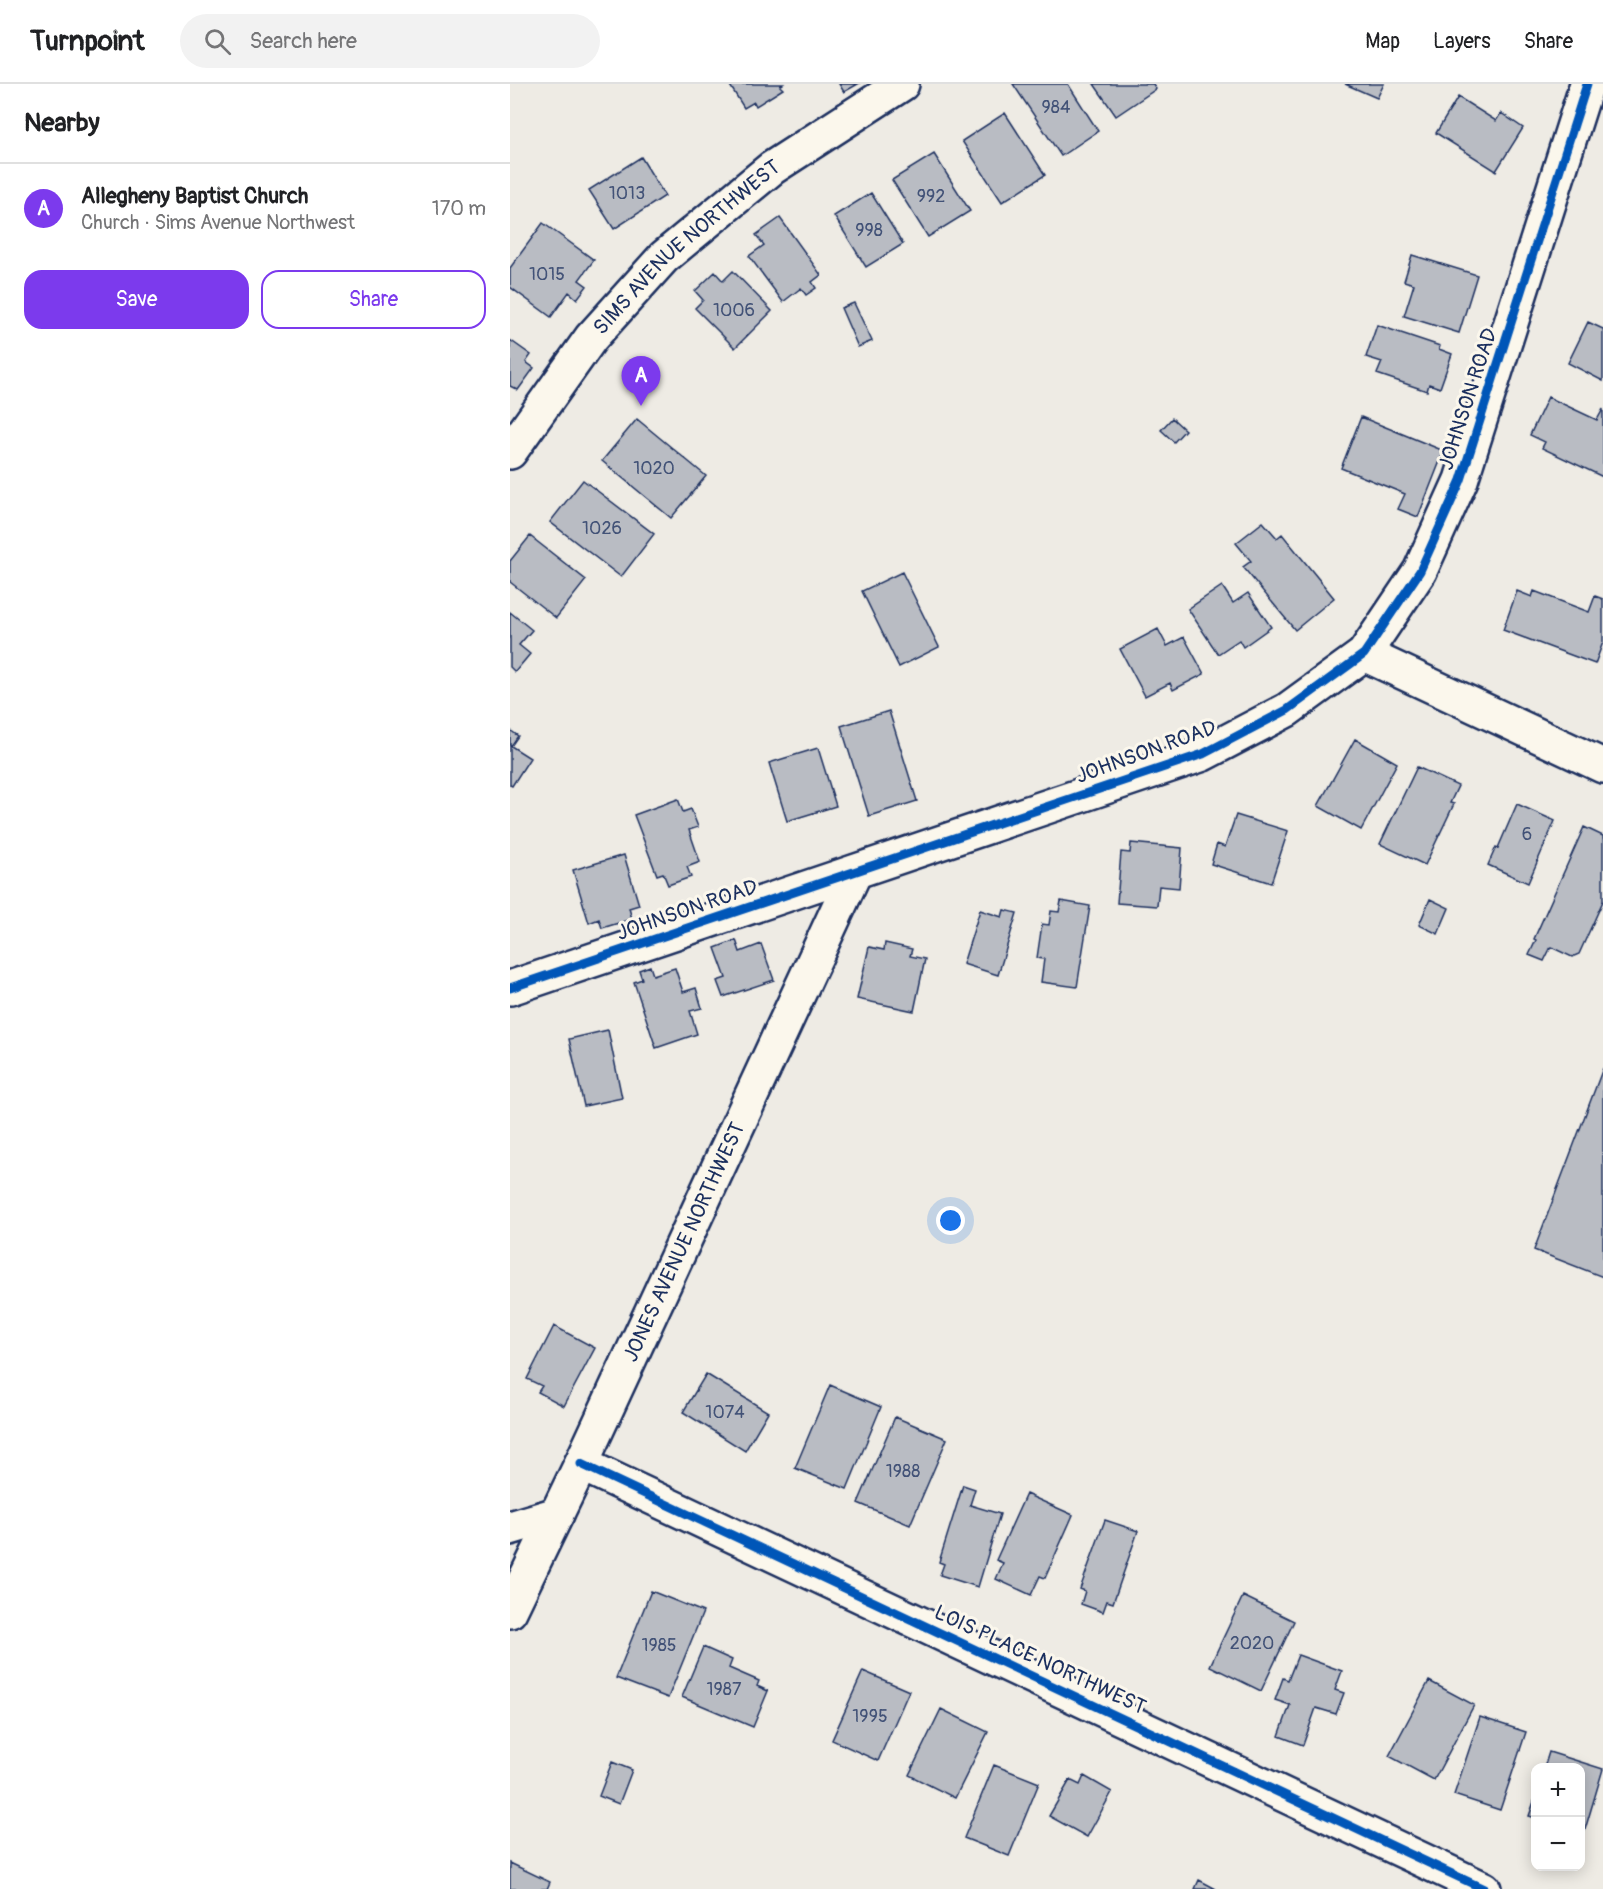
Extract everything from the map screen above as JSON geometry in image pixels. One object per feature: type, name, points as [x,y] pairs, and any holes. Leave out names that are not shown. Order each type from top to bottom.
[{"type":"street","name":"SIMS AVENUE NORTHWEST","points":[[510,452],[591,338],[664,257],[772,168],[902,84]]},
{"type":"street","name":"JOHNSON ROAD","points":[[510,988],[1203,754],[1287,710],[1364,654],[1420,571],[1461,480],[1587,84]]},
{"type":"street","points":[[1364,654],[1603,766]]},
{"type":"street","name":"JONES AVENUE NORTHWEST","points":[[510,1611],[855,872]]},
{"type":"street","name":"LOIS PLACE NORTHWEST","points":[[580,1464],[1484,1889]]},
{"type":"street","points":[[510,1527],[557,1514]]},
{"type":"building","points":[[729,84],[783,84],[780,86],[783,89],[756,106],[754,102],[744,108]]},
{"type":"building","points":[[839,84],[858,84],[844,92]]},
{"type":"building","points":[[1013,84],[1068,84],[1098,131],[1061,156]]},
{"type":"building","points":[[1094,84],[1153,84],[1156,89],[1116,116]]},
{"type":"building","points":[[1345,84],[1384,84],[1377,98]]},
{"type":"building","points":[[1458,97],[1496,121],[1501,113],[1523,128],[1496,171],[1436,133]]},
{"type":"building","points":[[1005,113],[1045,175],[1002,202],[962,141]]},
{"type":"building","points":[[934,154],[970,211],[928,237],[892,180]]},
{"type":"building","points":[[641,157],[665,196],[614,229],[589,190]]},
{"type":"building","points":[[871,193],[903,244],[866,267],[834,216]]},
{"type":"building","points":[[780,218],[821,275],[812,282],[816,288],[806,295],[801,288],[783,302],[749,256],[764,245],[756,235]]},
{"type":"building","points":[[543,223],[594,260],[579,280],[587,286],[577,299],[569,292],[551,317],[510,287],[510,268]]},
{"type":"building","points":[[1412,255],[1477,275],[1459,333],[1404,316],[1414,284],[1404,281]]},
{"type":"building","points":[[733,271],[772,311],[735,348],[695,308],[703,300],[695,291],[715,272],[723,281]]},
{"type":"building","points":[[854,303],[872,341],[858,347],[841,308]]},
{"type":"building","points":[[1588,322],[1603,329],[1603,381],[1568,363]]},
{"type":"building","points":[[1377,325],[1440,346],[1439,349],[1452,354],[1440,388],[1429,384],[1427,391],[1377,374],[1382,362],[1366,357]]},
{"type":"building","points":[[510,340],[531,355],[526,362],[534,368],[518,390],[510,386]]},
{"type":"building","points":[[1548,397],[1597,420],[1603,409],[1603,477],[1542,448],[1545,442],[1530,435]]},
{"type":"building","points":[[1361,417],[1444,451],[1418,517],[1398,509],[1405,494],[1341,468]]},
{"type":"building","points":[[1172,418],[1185,430],[1174,442],[1161,430]]},
{"type":"building","points":[[637,419],[706,476],[671,518],[602,461]]},
{"type":"building","points":[[583,480],[654,534],[621,577],[550,522]]},
{"type":"building","points":[[1263,522],[1277,538],[1282,534],[1334,598],[1295,630],[1243,567],[1251,561],[1236,543]]},
{"type":"building","points":[[530,536],[586,580],[556,618],[510,582],[510,561]]},
{"type":"building","points":[[902,572],[939,647],[899,667],[862,591]]},
{"type":"building","points":[[1222,586],[1233,603],[1248,593],[1271,627],[1243,647],[1239,640],[1218,654],[1188,609]]},
{"type":"building","points":[[1517,591],[1532,597],[1534,591],[1589,612],[1595,596],[1603,599],[1603,642],[1595,664],[1503,630]]},
{"type":"building","points":[[510,612],[532,630],[519,645],[530,654],[515,672],[510,667]]},
{"type":"building","points":[[1158,629],[1167,646],[1184,637],[1204,674],[1173,690],[1170,683],[1145,696],[1120,649]]},
{"type":"building","points":[[889,711],[917,801],[869,816],[841,726]]},
{"type":"building","points":[[510,730],[518,736],[511,746],[530,758],[512,786],[510,785]]},
{"type":"building","points":[[1355,739],[1397,763],[1361,830],[1318,806]]},
{"type":"building","points":[[818,748],[836,806],[787,821],[769,763]]},
{"type":"building","points":[[1417,767],[1458,786],[1450,803],[1454,804],[1425,865],[1380,844]]},
{"type":"building","points":[[678,799],[683,812],[691,809],[698,827],[689,830],[700,862],[687,867],[691,877],[668,885],[663,873],[657,875],[634,815]]},
{"type":"building","points":[[1517,804],[1555,821],[1528,883],[1488,865]]},
{"type":"building","points":[[1236,815],[1288,831],[1271,883],[1211,864],[1217,844],[1225,847]]},
{"type":"building","points":[[1584,827],[1603,836],[1603,901],[1579,954],[1572,957],[1551,947],[1544,961],[1529,955]]},
{"type":"building","points":[[1131,843],[1182,848],[1179,888],[1159,886],[1157,906],[1117,903],[1121,852],[1130,853]]},
{"type":"building","points":[[624,855],[639,905],[629,908],[632,919],[602,928],[599,919],[589,923],[573,870]]},
{"type":"building","points":[[1430,899],[1449,908],[1438,934],[1419,925]]},
{"type":"building","points":[[1061,901],[1090,906],[1077,987],[1041,982],[1044,959],[1037,958],[1042,924],[1049,925],[1051,911],[1059,912]]},
{"type":"building","points":[[980,910],[1002,917],[1004,910],[1017,913],[998,975],[963,964]]},
{"type":"building","points":[[736,940],[740,952],[761,944],[774,980],[723,997],[717,981],[726,978],[715,948]]},
{"type":"building","points":[[885,943],[912,949],[910,956],[925,959],[914,1011],[857,999],[869,947],[884,950]]},
{"type":"building","points":[[650,966],[653,975],[675,968],[683,992],[696,988],[702,1008],[690,1011],[697,1034],[656,1048],[634,982],[642,979],[639,970]]},
{"type":"building","points":[[608,1030],[622,1098],[584,1106],[569,1039]]},
{"type":"building","points":[[1603,1068],[1603,1277],[1534,1250]]},
{"type":"building","points":[[554,1326],[595,1348],[564,1406],[538,1392],[542,1386],[527,1379]]},
{"type":"building","points":[[706,1374],[768,1412],[745,1451],[683,1412]]},
{"type":"building","points":[[830,1385],[881,1407],[847,1489],[795,1468]]},
{"type":"building","points":[[895,1417],[947,1439],[910,1525],[858,1503]]},
{"type":"building","points":[[963,1485],[975,1489],[970,1505],[1000,1514],[978,1587],[940,1575],[944,1564],[939,1562]]},
{"type":"building","points":[[1026,1494],[1073,1515],[1045,1578],[1040,1576],[1031,1595],[996,1579],[1003,1563],[996,1560]]},
{"type":"building","points":[[1105,1520],[1138,1531],[1113,1603],[1107,1601],[1103,1612],[1081,1604],[1085,1591],[1080,1589]]},
{"type":"building","points":[[651,1591],[703,1612],[668,1698],[616,1678]]},
{"type":"building","points":[[1243,1596],[1294,1621],[1261,1691],[1210,1666]]},
{"type":"building","points":[[703,1647],[732,1660],[729,1668],[759,1681],[757,1686],[768,1691],[753,1727],[682,1697]]},
{"type":"building","points":[[1298,1655],[1342,1671],[1335,1690],[1344,1693],[1336,1714],[1316,1708],[1303,1745],[1279,1736],[1290,1705],[1275,1700],[1283,1678],[1288,1680]]},
{"type":"building","points":[[863,1671],[909,1691],[878,1761],[832,1740]]},
{"type":"building","points":[[1429,1681],[1474,1705],[1434,1780],[1389,1756]]},
{"type":"building","points":[[941,1709],[988,1732],[955,1798],[909,1775]]},
{"type":"building","points":[[1480,1717],[1526,1732],[1500,1810],[1454,1795]]},
{"type":"building","points":[[1549,1752],[1584,1763],[1546,1763]]},
{"type":"building","points":[[612,1762],[632,1770],[619,1804],[599,1796]]},
{"type":"building","points":[[1585,1763],[1603,1769],[1585,1830]]},
{"type":"building","points":[[994,1765],[1039,1783],[1009,1856],[964,1838]]},
{"type":"building","points":[[1084,1776],[1112,1792],[1087,1837],[1049,1816],[1070,1780],[1080,1785]]},
{"type":"building","points":[[510,1863],[550,1882],[547,1889],[510,1889]]},
{"type":"building","points":[[1199,1880],[1216,1889],[1195,1889]]},
{"type":"cycle path","points":[[510,988],[1203,754],[1287,710],[1364,654],[1420,571],[1461,480],[1587,84]]},
{"type":"cycle path","points":[[581,1464],[1484,1889]]},
{"type":"place","name":"Allegheny Baptist Church","points":[[641,406]]}]
